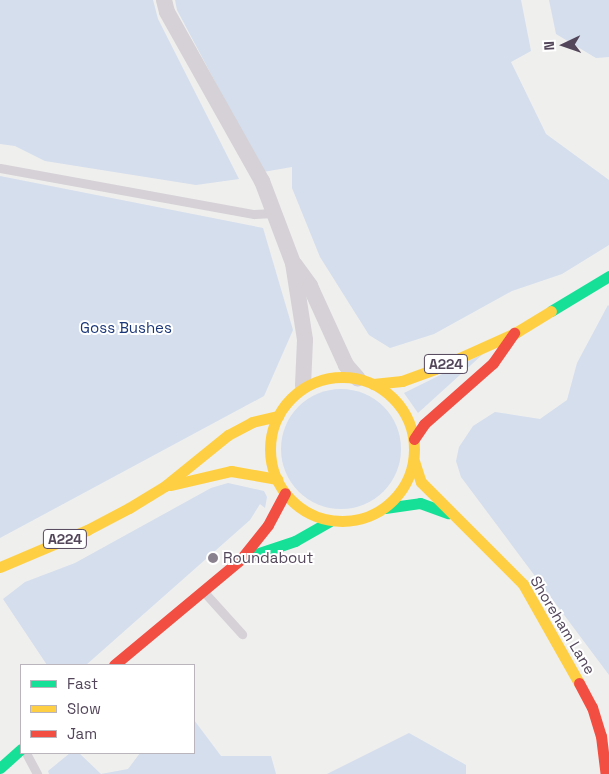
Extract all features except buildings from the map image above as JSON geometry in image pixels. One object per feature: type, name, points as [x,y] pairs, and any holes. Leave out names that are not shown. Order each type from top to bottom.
[{"type":"main road","name":"A224","points":[[365,382],[402,380],[435,369],[515,333],[609,276]]},
{"type":"main road","name":"A224","points":[[414,439],[424,424],[493,363],[515,333]]},
{"type":"main road","points":[[326,379],[365,382],[399,404],[414,439],[414,461],[400,494],[385,508],[357,520],[330,520],[312,515],[285,493],[277,479],[270,446],[278,416],[302,386],[326,379]]},
{"type":"main road","name":"A224","points":[[0,567],[87,530],[165,486],[228,435],[252,422],[278,416]]},
{"type":"main road","name":"Shoreham Lane","points":[[414,461],[421,482],[452,515],[486,544],[523,584],[576,672],[596,721],[606,774]]},
{"type":"main road","name":"A224","points":[[165,486],[231,470],[277,479]]},
{"type":"main road","points":[[115,664],[241,559],[268,525],[285,493]]},
{"type":"main road","name":"Shoreham Lane","points":[[385,508],[420,504],[452,515]]},
{"type":"main road","points":[[241,559],[295,541],[330,520]]},
{"type":"main road","points":[[2,761],[20,751]]},
{"type":"street","points":[[164,0],[167,12],[262,181],[293,263],[305,340],[302,386]]},
{"type":"street","points":[[293,263],[310,286],[346,365],[365,382]]},
{"type":"lane","points":[[0,168],[254,214],[274,213]]},
{"type":"lane","points":[[202,590],[242,634]]},
{"type":"lane","points":[[596,721],[609,719]]},
{"type":"lane","points":[[27,754],[37,774]]},
{"type":"green space","points":[[0,0],[153,0],[158,19],[239,179],[196,185],[45,161],[15,146],[0,144]]},
{"type":"green space","points":[[175,0],[521,0],[531,51],[511,62],[546,134],[609,180],[609,245],[562,274],[512,291],[434,334],[390,348],[369,335],[320,257],[292,188],[292,167],[263,172],[177,10]]},
{"type":"green space","points":[[549,0],[609,0],[609,57],[596,58],[556,34]]},
{"type":"green space","name":"Goss Bushes","points":[[0,176],[263,228],[293,330],[264,396],[0,538]]},
{"type":"green space","points":[[608,305],[609,675],[461,477],[456,461],[459,447],[473,426],[495,412],[540,419],[567,400],[577,363]]},
{"type":"green space","points":[[483,354],[418,413],[404,393]]},
{"type":"green space","points":[[341,389],[364,394],[374,399],[383,407],[391,416],[396,426],[401,449],[396,472],[391,482],[383,491],[374,499],[364,504],[341,509],[318,504],[308,499],[299,491],[291,482],[286,472],[281,449],[286,426],[291,416],[299,407],[308,399],[318,394]]},
{"type":"green space","points":[[228,483],[264,491],[267,497],[265,508],[260,504],[250,520],[87,664],[46,664],[3,599],[25,582],[75,563],[211,488]]},
{"type":"green space","points":[[195,721],[221,756],[271,756],[276,774],[101,774],[128,769],[139,754],[195,754]]},
{"type":"green space","points":[[409,733],[466,765],[466,774],[327,774]]},
{"type":"green space","points":[[69,754],[80,754],[101,774],[49,774],[48,771]]},
{"type":"traffic: fast","points":[[551,311],[609,276]]},
{"type":"traffic: fast","points":[[385,508],[420,503],[448,513]]},
{"type":"traffic: fast","points":[[241,559],[295,541],[330,521]]},
{"type":"traffic: fast","points":[[0,768],[20,750]]},
{"type":"traffic: slow","points":[[373,384],[402,381],[435,369],[515,333],[551,311]]},
{"type":"traffic: slow","points":[[342,377],[370,382],[393,398],[409,421],[414,449],[409,477],[393,500],[370,516],[342,521],[314,516],[291,500],[275,477],[270,449],[275,421],[291,398],[314,382],[342,377]]},
{"type":"traffic: slow","points":[[0,567],[87,530],[129,508],[165,486],[228,435],[252,422],[278,416]]},
{"type":"traffic: slow","points":[[414,461],[421,482],[523,584],[579,683]]},
{"type":"traffic: slow","points":[[171,485],[231,471],[277,479]]},
{"type":"traffic: jam","points":[[414,439],[424,424],[493,363],[514,333]]},
{"type":"traffic: jam","points":[[115,664],[241,559],[268,525],[285,493]]},
{"type":"traffic: jam","points":[[579,683],[592,707],[601,736],[606,774]]},
{"type":"place","name":"Roundabout","points":[[213,558]]}]
